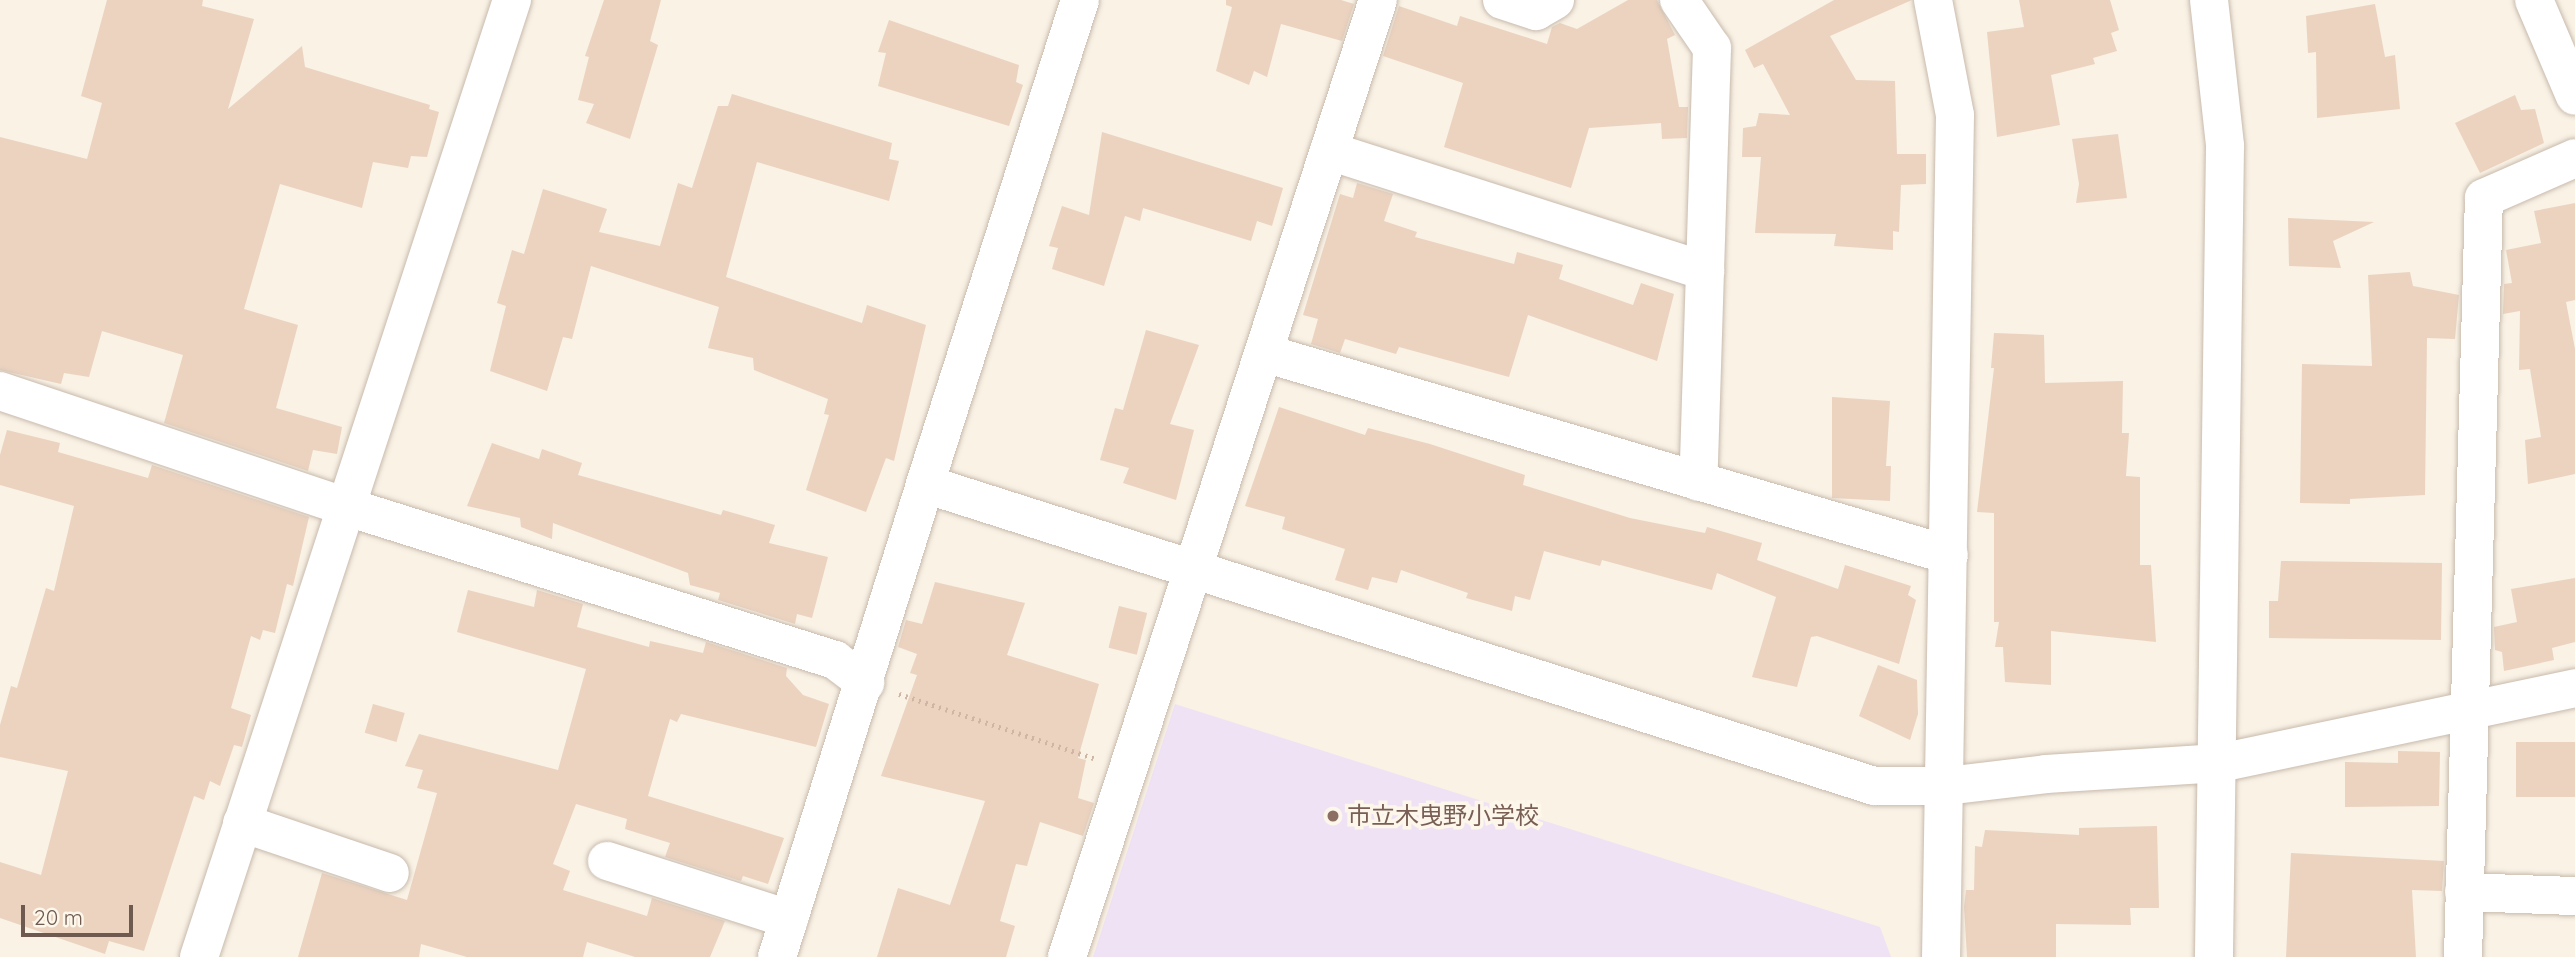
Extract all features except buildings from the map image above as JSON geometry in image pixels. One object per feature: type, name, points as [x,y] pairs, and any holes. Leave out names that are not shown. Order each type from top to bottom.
[{"type":"street","points":[[200,957],[344,506],[512,0]]},
{"type":"street","points":[[777,957],[1080,0]]},
{"type":"street","points":[[1067,957],[1378,0]]},
{"type":"street","points":[[1502,0],[1536,10],[1555,0]]},
{"type":"street","points":[[1679,0],[1712,48],[1698,482]]},
{"type":"street","points":[[1933,0],[1955,115],[1946,786],[1941,957]]},
{"type":"street","points":[[2209,0],[2225,146],[2220,763],[2214,957]]},
{"type":"street","points":[[2534,0],[2575,96]]},
{"type":"street","points":[[1329,151],[1704,271]]},
{"type":"street","points":[[2463,957],[2467,710],[2484,198],[2575,158]]},
{"type":"street","points":[[1264,353],[1949,555]]},
{"type":"street","points":[[0,391],[344,506],[835,660],[865,683]]},
{"type":"street","points":[[925,484],[1194,572],[1874,786],[1946,786],[2046,774],[2220,763],[2575,688]]},
{"type":"street","points":[[242,823],[390,873]]},
{"type":"street","points":[[607,861],[789,919]]},
{"type":"street","points":[[2464,892],[2575,896]]},
{"type":"path","points":[[865,683],[1128,769]]},
{"type":"shaded area","name":"市立木曳野小学校","points":[[1175,704],[1880,927],[1891,957],[1093,957]]},
{"type":"place","name":"市立木曳野小学校","points":[[1333,816]]}]
